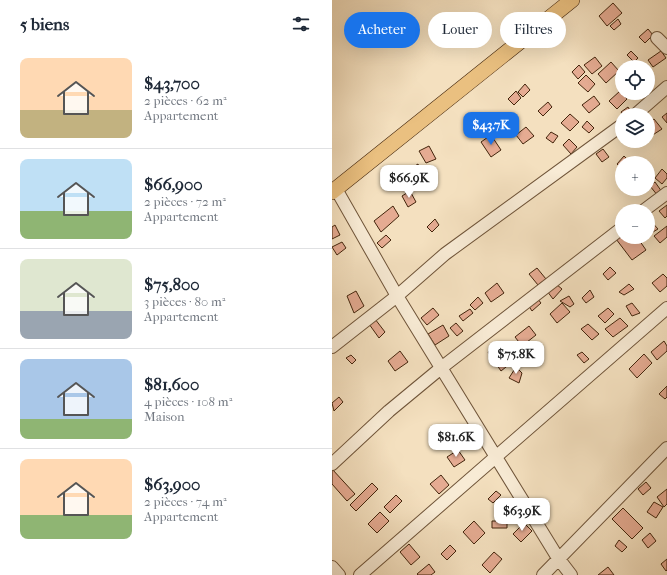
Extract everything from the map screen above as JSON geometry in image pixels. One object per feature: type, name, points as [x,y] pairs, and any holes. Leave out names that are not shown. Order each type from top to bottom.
[{"type":"main road","points":[[334,191],[572,0]]},
{"type":"street","points":[[657,38],[667,48]]},
{"type":"street","points":[[643,108],[667,87]]},
{"type":"street","points":[[332,347],[397,296],[445,254],[615,131]]},
{"type":"street","points":[[334,191],[496,458],[558,558],[571,575]]},
{"type":"street","points":[[652,204],[667,193]]},
{"type":"street","points":[[332,464],[389,411],[441,368],[615,233]]},
{"type":"street","points":[[360,575],[667,308]]},
{"type":"street","points":[[543,575],[667,448]]},
{"type":"street","points":[[332,567],[339,575]]},
{"type":"building","points":[[613,3],[622,13],[607,26],[599,16]]},
{"type":"building","points":[[618,19],[621,24],[614,30],[610,26]]},
{"type":"building","points":[[648,29],[653,35],[645,43],[639,37]]},
{"type":"building","points":[[631,51],[638,58],[636,60],[632,60],[627,55]]},
{"type":"building","points":[[661,51],[666,58],[655,66],[655,60],[648,60]]},
{"type":"building","points":[[595,57],[602,66],[592,74],[584,65]]},
{"type":"building","points":[[611,62],[615,66],[615,75],[606,83],[598,74]]},
{"type":"building","points":[[579,65],[585,72],[578,79],[572,72]]},
{"type":"building","points":[[586,75],[595,84],[588,92],[578,83]]},
{"type":"building","points":[[525,84],[530,90],[523,97],[518,92]]},
{"type":"building","points":[[516,91],[521,98],[514,105],[508,99]]},
{"type":"building","points":[[594,96],[600,104],[589,113],[582,105]]},
{"type":"building","points":[[615,96],[615,100],[626,100],[618,108],[616,108],[609,101]]},
{"type":"building","points":[[548,102],[552,107],[543,116],[538,111]]},
{"type":"building","points":[[481,113],[489,123],[477,132],[469,121]]},
{"type":"building","points":[[667,113],[667,123],[662,117]]},
{"type":"building","points":[[570,114],[579,122],[570,131],[561,123]]},
{"type":"building","points":[[655,120],[662,129],[655,134]]},
{"type":"building","points":[[587,121],[594,128],[589,133],[582,127]]},
{"type":"building","points":[[526,127],[534,136],[523,144],[516,135]]},
{"type":"building","points":[[551,132],[558,136],[553,143],[546,138]]},
{"type":"building","points":[[491,135],[501,150],[491,157],[481,142]]},
{"type":"building","points":[[569,139],[577,147],[571,154],[563,145]]},
{"type":"building","points":[[429,146],[436,159],[426,163],[419,151]]},
{"type":"building","points":[[603,149],[609,157],[602,162],[596,154]]},
{"type":"building","points":[[418,164],[422,176],[407,184],[402,174]]},
{"type":"building","points":[[662,169],[667,174],[667,178],[662,184],[655,178]]},
{"type":"building","points":[[655,182],[662,192],[658,196],[655,192]]},
{"type":"building","points":[[410,191],[416,202],[408,207],[402,196]]},
{"type":"building","points":[[667,205],[667,216],[665,218],[659,211]]},
{"type":"building","points":[[393,206],[399,216],[381,232],[374,221]]},
{"type":"building","points":[[435,219],[439,225],[432,232],[427,227]]},
{"type":"building","points":[[335,225],[340,235],[332,239],[332,227]]},
{"type":"building","points":[[667,226],[667,237],[660,243],[655,235]]},
{"type":"building","points":[[386,235],[391,240],[382,248],[377,243]]},
{"type":"building","points":[[342,242],[346,248],[337,255],[332,247]]},
{"type":"building","points":[[620,244],[642,244],[646,250],[632,260]]},
{"type":"building","points":[[610,267],[616,273],[608,280],[603,274]]},
{"type":"building","points":[[537,268],[546,279],[538,285],[529,274]]},
{"type":"building","points":[[663,274],[667,278],[667,286],[660,292],[652,283]]},
{"type":"building","points":[[497,283],[504,293],[491,302],[485,293]]},
{"type":"building","points":[[556,284],[562,289],[553,299],[547,291]]},
{"type":"building","points":[[629,284],[634,289],[624,295],[619,292]]},
{"type":"building","points":[[590,290],[594,297],[586,303],[582,298]]},
{"type":"building","points":[[356,291],[364,306],[354,313],[347,296]]},
{"type":"building","points":[[569,296],[574,304],[570,307],[560,301]]},
{"type":"building","points":[[478,297],[483,303],[475,310],[470,305]]},
{"type":"building","points":[[537,298],[541,303],[532,311],[528,305]]},
{"type":"building","points":[[562,303],[570,312],[557,323],[550,314]]},
{"type":"building","points":[[632,303],[640,313],[632,316],[626,306]]},
{"type":"building","points":[[433,308],[439,315],[427,325],[421,318]]},
{"type":"building","points":[[608,308],[614,314],[605,323],[598,316]]},
{"type":"building","points":[[470,309],[473,313],[463,321],[459,316]]},
{"type":"building","points":[[620,318],[628,326],[613,337],[605,329]]},
{"type":"building","points":[[375,319],[385,332],[379,338],[369,324]]},
{"type":"building","points":[[456,323],[463,331],[457,336],[450,328]]},
{"type":"building","points":[[588,324],[599,334],[592,340],[581,329]]},
{"type":"building","points":[[443,325],[449,336],[435,345],[428,334]]},
{"type":"building","points":[[529,326],[536,335],[522,346],[515,337]]},
{"type":"building","points":[[664,341],[667,346],[667,351],[657,360],[651,352]]},
{"type":"building","points":[[528,344],[534,349],[523,357],[522,350]]},
{"type":"building","points":[[498,346],[511,363],[501,371],[488,352]]},
{"type":"building","points":[[400,351],[408,362],[395,371],[388,361]]},
{"type":"building","points":[[582,352],[589,359],[584,363],[577,355]]},
{"type":"building","points":[[644,354],[652,363],[637,378],[629,369]]},
{"type":"building","points":[[351,355],[356,360],[352,364],[346,358]]},
{"type":"building","points":[[516,367],[522,373],[519,383],[509,378]]},
{"type":"building","points":[[667,386],[667,397],[665,399],[659,394]]},
{"type":"building","points":[[339,397],[343,402],[334,411],[332,403]]},
{"type":"building","points":[[458,450],[465,460],[454,467],[447,457]]},
{"type":"building","points":[[332,469],[355,494],[347,501],[332,484]]},
{"type":"building","points":[[441,475],[449,485],[439,494],[430,484]]},
{"type":"building","points":[[646,482],[651,488],[643,495],[638,489]]},
{"type":"building","points":[[372,483],[378,489],[356,511],[350,505]]},
{"type":"building","points":[[667,489],[667,504],[664,507],[657,497]]},
{"type":"building","points":[[496,491],[501,495],[493,503],[488,499]]},
{"type":"building","points":[[396,495],[402,501],[390,513],[384,507]]},
{"type":"building","points":[[654,502],[663,507],[656,518],[647,512]]},
{"type":"building","points":[[623,508],[643,528],[632,539],[612,519]]},
{"type":"building","points":[[380,512],[389,521],[377,533],[368,524]]},
{"type":"building","points":[[474,521],[485,533],[474,544],[463,532]]},
{"type":"building","points":[[492,521],[507,521],[507,528],[492,528]]},
{"type":"building","points":[[524,523],[532,531],[521,542],[513,534]]},
{"type":"building","points":[[650,533],[656,541],[648,548],[642,540]]},
{"type":"building","points":[[619,540],[627,547],[622,552],[615,546]]},
{"type":"building","points":[[409,544],[420,557],[411,565],[400,552]]},
{"type":"building","points":[[450,545],[456,551],[447,560],[441,554]]},
{"type":"building","points":[[494,552],[502,559],[490,573],[482,565]]},
{"type":"building","points":[[667,559],[667,570],[666,571],[661,564]]},
{"type":"building","points":[[429,564],[435,572],[431,575],[417,574]]},
{"type":"building","points":[[608,567],[614,575],[598,575]]}]
